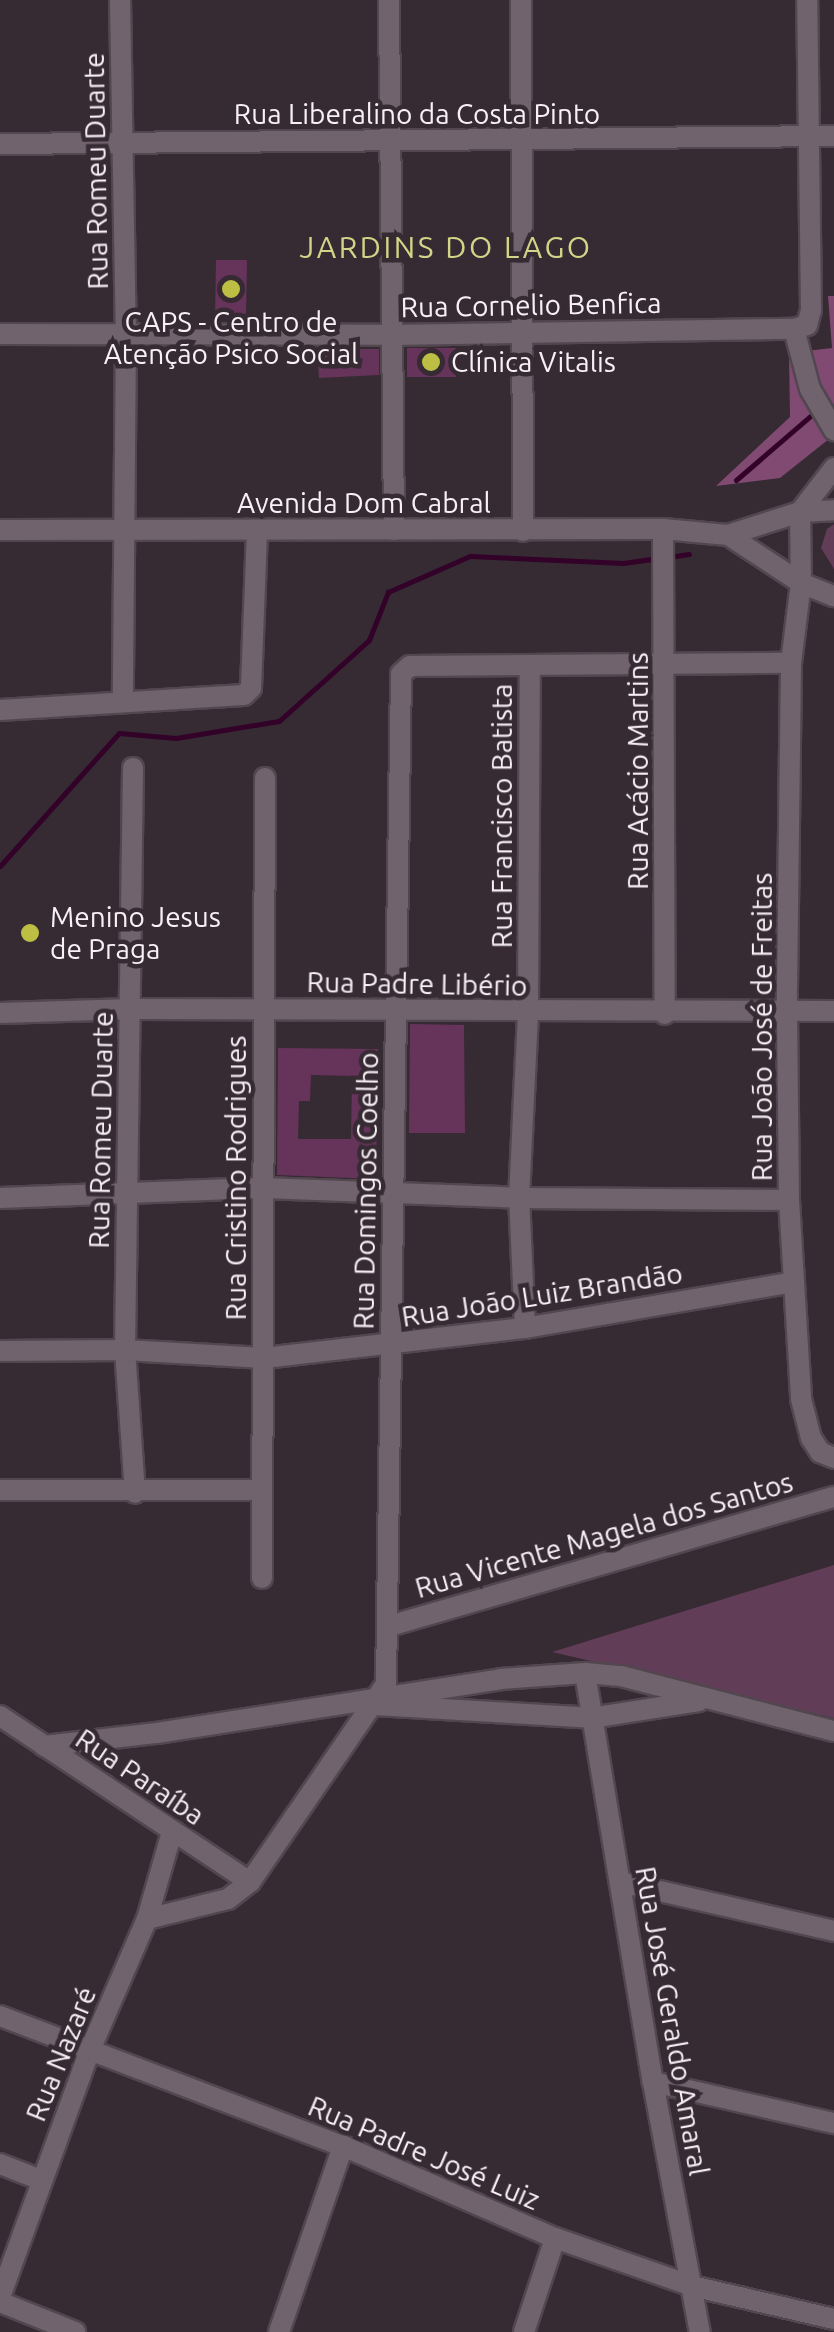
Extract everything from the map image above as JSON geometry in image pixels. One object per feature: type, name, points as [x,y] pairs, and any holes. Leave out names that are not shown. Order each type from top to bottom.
[{"type":"street","name":"Rua Romeu Duarte","points":[[120,0],[126,334],[122,700]]},
{"type":"street","points":[[389,0],[394,530]]},
{"type":"street","points":[[521,0],[523,531]]},
{"type":"street","points":[[807,0],[811,310],[807,324],[794,329],[810,388],[834,430]]},
{"type":"street","name":"Rua Liberalino da Costa Pinto","points":[[0,144],[834,136]]},
{"type":"street","name":"Rua Cornelio Benfica","points":[[0,334],[794,329]]},
{"type":"street","points":[[800,512],[834,468]]},
{"type":"street","points":[[728,535],[800,512],[834,510]]},
{"type":"street","name":"Rua João José de Freitas","points":[[800,512],[801,582],[791,663],[787,1011],[790,1200],[806,1422],[820,1452],[834,1458]]},
{"type":"street","name":"Avenida Dom Cabral","points":[[0,530],[728,535]]},
{"type":"street","points":[[0,710],[122,700],[236,698],[251,688],[257,530]]},
{"type":"street","points":[[728,535],[801,582],[834,596]]},
{"type":"street","name":"Rua Acácio Martins","points":[[663,536],[666,1014]]},
{"type":"street","points":[[530,665],[791,663]]},
{"type":"street","name":"Rua Domingos Coelho","points":[[370,1701],[389,1626],[401,674],[410,666],[530,665]]},
{"type":"street","name":"Rua Francisco Batista","points":[[525,1328],[519,1198],[528,1012],[530,665]]},
{"type":"street","name":"Rua Romeu Duarte","points":[[132,768],[125,1350],[135,1493]]},
{"type":"street","name":"Rua Cristino Rodrigues","points":[[262,1578],[265,778]]},
{"type":"street","name":"Rua Padre Libério","points":[[0,1013],[132,1009],[666,1014],[834,1011]]},
{"type":"street","points":[[0,1198],[264,1188],[519,1198],[790,1200]]},
{"type":"street","name":"Rua João Luiz Brandão","points":[[0,1351],[125,1350],[264,1358],[525,1328],[793,1282]]},
{"type":"street","points":[[0,1490],[262,1490]]},
{"type":"street","name":"Rua Vicente Magela dos Santos","points":[[389,1626],[834,1497]]},
{"type":"street","points":[[44,1746],[480,1683],[585,1673],[621,1676],[834,1731]]},
{"type":"street","name":"Rua José Geraldo Amaral","points":[[585,1673],[653,2082],[700,2332]]},
{"type":"street","points":[[480,1683],[482,1712]]},
{"type":"street","points":[[370,1701],[591,1718],[706,1700]]},
{"type":"street","points":[[147,1919],[228,1899],[250,1882],[370,1701]]},
{"type":"street","name":"Rua Paraíba","points":[[0,1716],[250,1882]]},
{"type":"street","name":"Rua Nazaré","points":[[0,2300],[90,2050],[147,1919],[172,1832]]},
{"type":"street","points":[[620,1882],[834,1931]]},
{"type":"street","name":"Rua Padre José Luiz","points":[[0,2016],[343,2146],[555,2238],[692,2286],[834,2319]]},
{"type":"street","points":[[653,2082],[834,2123]]},
{"type":"street","points":[[279,2332],[343,2146]]},
{"type":"street","points":[[0,2164],[41,2180]]},
{"type":"street","points":[[524,2332],[555,2238]]},
{"type":"street","points":[[0,2300],[75,2332]]},
{"type":"shaded area","points":[[828,296],[834,296],[834,435],[780,478],[716,486],[790,417],[789,353],[832,348]]},
{"type":"shaded area","points":[[834,524],[834,569],[821,548],[827,529]]},
{"type":"shaded area","points":[[834,1565],[834,1718],[552,1652]]},
{"type":"building","name":"CAPS - Centro de Atenção Psico Social","points":[[216,260],[247,260],[246,317],[215,317]]},
{"type":"building","name":"Clínica Vitalis","points":[[407,348],[456,348],[456,377],[407,377]]},
{"type":"building","points":[[317,349],[379,349],[379,375],[319,378]]},
{"type":"building","points":[[410,1024],[464,1025],[465,1133],[409,1133]]},
{"type":"building","points":[[278,1048],[378,1049],[376,1179],[277,1175]],"holes":[[[311,1075],[352,1076],[351,1139],[298,1139],[299,1101],[310,1101]]]},
{"type":"waterway","points":[[736,480],[815,412]]},
{"type":"waterway","points":[[668,557],[689,554]]},
{"type":"waterway","points":[[0,866],[119,733],[176,738],[279,721],[369,640],[388,592],[470,556],[623,563],[657,558]]},
{"type":"place","name":"CAPS - Centro de Atenção Psico Social","points":[[231,289]]},
{"type":"place","name":"Clínica Vitalis","points":[[431,362]]},
{"type":"place","name":"Menino Jesus de Praga","points":[[30,933]]},
{"type":"district","name":"JARDINS DO LAGO","points":[[446,247]]}]
